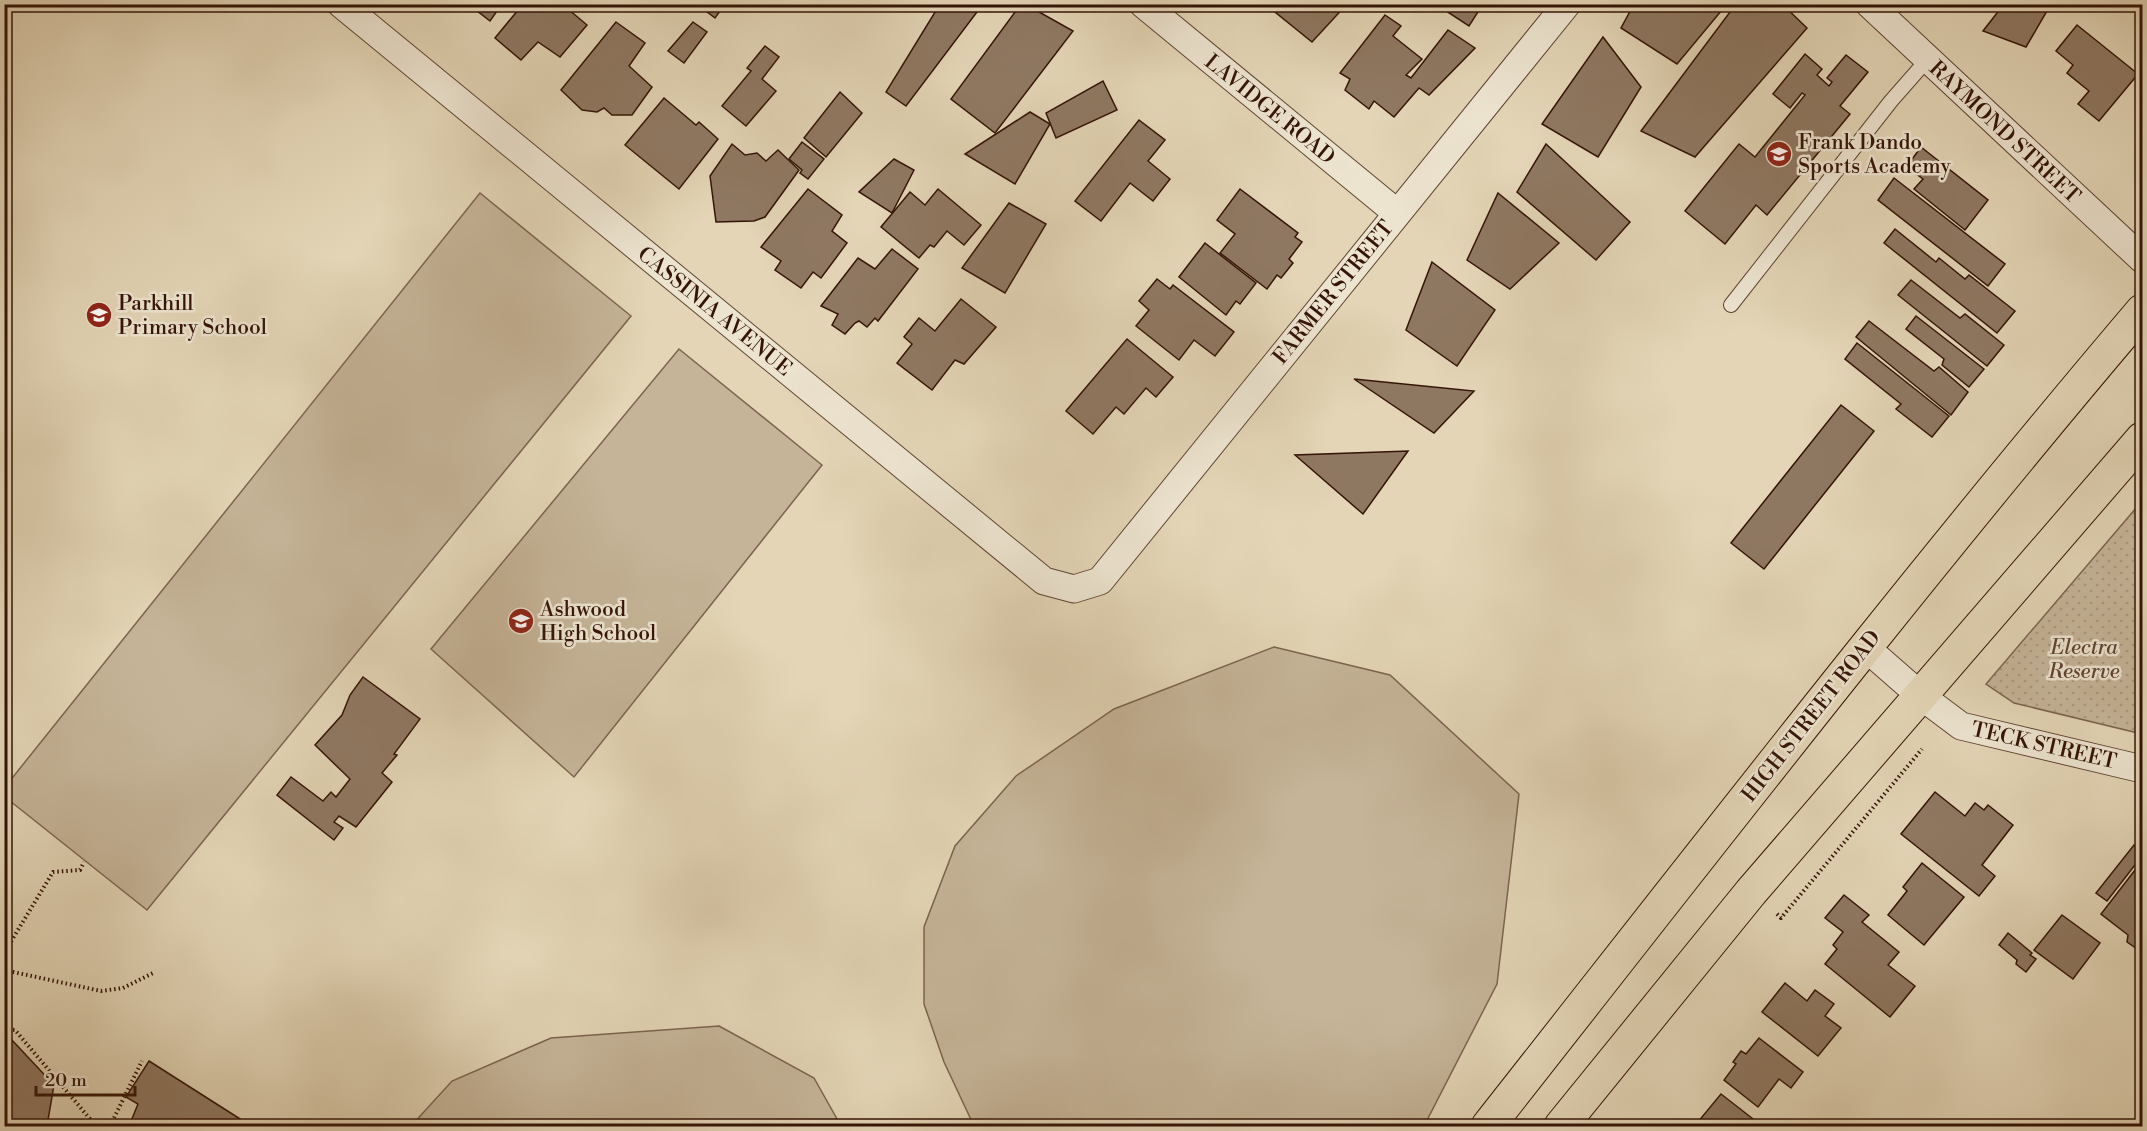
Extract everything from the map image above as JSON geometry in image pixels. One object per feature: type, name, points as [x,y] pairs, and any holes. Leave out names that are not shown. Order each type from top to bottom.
[{"type":"main road","name":"HIGH STREET ROAD","points":[[1488,1126],[1865,647],[2037,435],[2142,311]]},
{"type":"main road","points":[[1561,1126],[1751,892],[2142,439]]},
{"type":"street","name":"CASSINIA AVENUE","points":[[341,4],[1044,581],[1074,589],[1100,581]]},
{"type":"street","name":"LAVIDGE ROAD","points":[[1143,4],[1397,213]]},
{"type":"street","name":"FARMER STREET","points":[[1100,581],[1567,4]]},
{"type":"street","name":"RAYMOND STREET","points":[[1869,4],[2142,259]]},
{"type":"street","name":"TECK STREET","points":[[1865,647],[1921,696],[1961,726],[2142,769]]},
{"type":"lane","points":[[1731,305],[1891,101],[1927,60]]},
{"type":"path","points":[[4,953],[53,872],[80,870],[84,862]]},
{"type":"path","points":[[4,970],[101,991],[123,988],[153,973]]},
{"type":"path","points":[[4,1029],[15,1030],[96,1126]]},
{"type":"path","points":[[110,1126],[142,1062]]},
{"type":"green space","points":[[480,193],[631,316],[147,910],[5,797],[5,787]]},
{"type":"green space","points":[[679,349],[822,465],[574,777],[431,649]]},
{"type":"green space","name":"Electra Reserve","points":[[2142,501],[2142,734],[2014,703],[1986,684]]},
{"type":"green space","points":[[1274,647],[1390,675],[1519,794],[1497,984],[1424,1126],[974,1126],[944,1062],[924,1004],[924,927],[955,846],[1016,776],[1114,709]]},
{"type":"green space","points":[[719,1026],[814,1078],[841,1126],[411,1126],[452,1081],[551,1038]]},
{"type":"building","points":[[468,4],[502,4],[490,21]]},
{"type":"building","points":[[523,4],[562,4],[587,25],[560,57],[538,42],[521,60],[495,38]]},
{"type":"building","points":[[705,4],[725,4],[715,18],[702,8]]},
{"type":"building","points":[[940,4],[983,4],[906,106],[886,92]]},
{"type":"building","points":[[1021,4],[1025,4],[1073,31],[995,133],[951,99]]},
{"type":"building","points":[[1265,4],[1347,4],[1312,42]]},
{"type":"building","points":[[1446,4],[1483,4],[1469,26],[1443,9]]},
{"type":"building","points":[[1634,4],[1727,4],[1677,64],[1621,28]]},
{"type":"building","points":[[1736,4],[1782,4],[1807,28],[1695,157],[1641,131]]},
{"type":"building","points":[[2004,4],[2051,4],[2026,47],[1983,31]]},
{"type":"building","points":[[1385,15],[1401,26],[1393,36],[1422,59],[1406,75],[1411,78],[1448,30],[1475,48],[1429,95],[1419,88],[1394,117],[1374,101],[1369,109],[1345,90],[1350,79],[1340,73]]},
{"type":"building","points":[[616,22],[645,43],[629,66],[652,87],[632,115],[612,115],[604,108],[597,112],[582,110],[561,90]]},
{"type":"building","points":[[693,22],[707,32],[684,63],[668,51]]},
{"type":"building","points":[[2077,25],[2138,74],[2099,121],[2078,104],[2089,91],[2067,73],[2073,65],[2056,51]]},
{"type":"building","points":[[1603,37],[1641,87],[1598,157],[1542,124]]},
{"type":"building","points":[[765,46],[779,57],[762,79],[776,91],[746,126],[722,106],[751,71],[747,68]]},
{"type":"building","points":[[1805,54],[1822,69],[1817,75],[1829,86],[1832,82],[1827,78],[1846,55],[1868,72],[1840,106],[1850,114],[1767,215],[1756,205],[1725,244],[1685,211],[1739,144],[1755,157],[1805,95],[1802,93],[1790,108],[1773,94]]},
{"type":"building","points":[[1103,81],[1117,110],[1056,138],[1046,113]]},
{"type":"building","points":[[840,92],[862,113],[826,157],[804,138]]},
{"type":"building","points":[[664,98],[696,125],[699,122],[718,139],[679,189],[625,145]]},
{"type":"building","points":[[1030,112],[1050,124],[1015,184],[965,154]]},
{"type":"building","points":[[1139,120],[1165,140],[1148,161],[1170,179],[1153,201],[1130,183],[1101,221],[1075,201]]},
{"type":"building","points":[[802,142],[824,159],[808,179],[800,173],[802,170],[789,159]]},
{"type":"building","points":[[732,144],[745,155],[757,153],[766,161],[778,150],[799,170],[765,217],[754,221],[716,222],[710,176]]},
{"type":"building","points":[[1546,144],[1630,222],[1596,260],[1517,192]]},
{"type":"building","points":[[1921,147],[1988,200],[1965,230],[1914,189],[1923,179],[1911,170],[1914,166],[1910,162]]},
{"type":"building","points":[[894,159],[914,170],[892,213],[859,192]]},
{"type":"building","points":[[1894,178],[2005,264],[1988,286],[1878,200]]},
{"type":"building","points":[[808,189],[842,215],[832,231],[847,243],[821,278],[813,272],[801,288],[775,270],[781,261],[761,247]]},
{"type":"building","points":[[938,189],[981,225],[964,245],[947,231],[934,247],[930,245],[919,258],[881,227],[910,192],[925,205]]},
{"type":"building","points":[[1240,189],[1298,233],[1295,237],[1302,242],[1289,259],[1293,263],[1281,278],[1277,275],[1267,289],[1220,253],[1235,234],[1217,220]]},
{"type":"building","points":[[1498,193],[1559,243],[1510,289],[1467,260]]},
{"type":"building","points":[[1009,203],[1046,224],[1005,293],[962,268]]},
{"type":"building","points":[[1895,229],[1936,262],[1939,258],[1965,279],[1969,275],[2015,311],[1997,333],[1884,243]]},
{"type":"building","points":[[1205,243],[1256,283],[1240,304],[1236,301],[1226,315],[1179,277]]},
{"type":"building","points":[[892,249],[918,269],[878,321],[875,318],[867,327],[859,321],[845,334],[832,325],[838,314],[821,306],[858,258],[875,269]]},
{"type":"building","points":[[1432,262],[1495,310],[1457,366],[1406,330]]},
{"type":"building","points":[[1157,279],[1170,289],[1173,285],[1234,332],[1215,356],[1194,340],[1179,360],[1136,326],[1149,310],[1139,301]]},
{"type":"building","points":[[1911,280],[1960,318],[1965,314],[2004,345],[1987,366],[1898,295]]},
{"type":"building","points":[[961,299],[996,327],[964,364],[955,360],[932,390],[897,363],[912,344],[904,337],[919,318],[935,331]]},
{"type":"building","points":[[1916,316],[1984,369],[1969,387],[1942,365],[1944,359],[1906,329]]},
{"type":"building","points":[[1869,321],[1934,371],[1939,367],[1968,392],[1951,415],[1856,337]]},
{"type":"building","points":[[1127,339],[1173,377],[1156,397],[1146,388],[1124,414],[1116,407],[1093,434],[1066,411]]},
{"type":"building","points":[[1857,343],[1949,416],[1932,437],[1896,409],[1901,404],[1845,359]]},
{"type":"building","points":[[1354,379],[1474,391],[1434,433]]},
{"type":"building","points":[[1841,405],[1874,431],[1764,569],[1731,543]]},
{"type":"building","points":[[1408,451],[1363,514],[1295,455]]},
{"type":"building","points":[[363,677],[420,719],[394,754],[397,755],[382,773],[392,782],[356,827],[339,816],[334,822],[343,828],[334,840],[277,795],[291,777],[323,801],[331,792],[336,797],[350,779],[315,745],[342,715],[350,695]]},
{"type":"building","points":[[1935,792],[1965,816],[1975,803],[1984,810],[1988,805],[2013,825],[1982,865],[1995,876],[1979,896],[1901,834]]},
{"type":"building","points":[[2134,845],[2142,852],[2142,856],[2107,901],[2096,893]]},
{"type":"building","points":[[2142,861],[2142,949],[2140,951],[2127,942],[2128,935],[2101,914]]},
{"type":"building","points":[[1922,863],[1964,897],[1924,945],[1888,915],[1907,891],[1903,887]]},
{"type":"building","points":[[1844,895],[1869,915],[1862,922],[1899,952],[1888,965],[1915,986],[1890,1017],[1825,964],[1837,949],[1833,945],[1843,932],[1825,918]]},
{"type":"building","points":[[2062,915],[2100,943],[2073,979],[2034,950]]},
{"type":"building","points":[[2008,933],[2036,959],[2026,972],[2016,964],[2017,960],[1999,945]]},
{"type":"building","points":[[1785,983],[1807,1001],[1815,990],[1834,1004],[1825,1016],[1841,1028],[1818,1056],[1762,1012]]},
{"type":"building","points":[[4,1037],[10,1038],[54,1085],[47,1126],[4,1126]]},
{"type":"building","points":[[1759,1038],[1803,1072],[1791,1088],[1779,1079],[1758,1107],[1724,1080],[1736,1064],[1733,1062],[1741,1051],[1746,1054]]},
{"type":"building","points":[[149,1061],[248,1124],[246,1126],[129,1126],[138,1104],[126,1097]]},
{"type":"building","points":[[1721,1094],[1762,1126],[1701,1126],[1697,1123]]},
{"type":"place","name":"Frank Dando Sports Academy","points":[[1779,154]]},
{"type":"place","name":"Parkhill Primary School","points":[[99,315]]},
{"type":"place","name":"Ashwood High School","points":[[521,621]]}]
